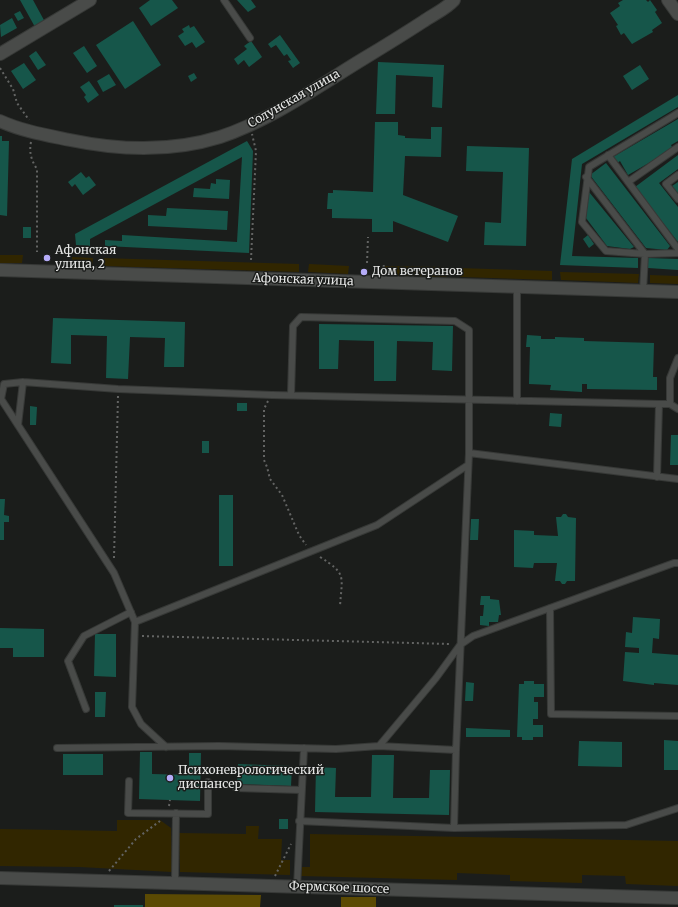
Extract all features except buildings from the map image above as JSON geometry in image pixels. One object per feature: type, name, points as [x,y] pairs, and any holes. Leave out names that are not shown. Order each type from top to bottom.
[{"type":"street","points":[[0,54],[90,0]]},
{"type":"street","name":"Солунская улица","points":[[0,121],[17,128],[87,143],[139,148],[196,143],[220,137],[250,125],[279,110],[383,47],[454,0]]},
{"type":"street","points":[[668,0],[678,14]]},
{"type":"street","name":"Афонская улица","points":[[0,270],[678,292]]},
{"type":"street","name":"Фермское шоссе","points":[[0,878],[678,898]]},
{"type":"lane","points":[[224,0],[250,38]]},
{"type":"lane","points":[[678,113],[589,167],[586,177],[582,222],[606,251],[645,254],[678,253]]},
{"type":"lane","points":[[628,182],[678,147]]},
{"type":"lane","points":[[608,155],[678,249]]},
{"type":"lane","points":[[678,175],[666,184],[678,199]]},
{"type":"lane","points":[[586,177],[645,254],[643,291]]},
{"type":"lane","points":[[517,287],[517,401]]},
{"type":"lane","points":[[291,395],[293,326],[300,317],[454,321],[468,330],[469,453],[460,644],[454,828]]},
{"type":"lane","points":[[670,404],[670,378],[678,358]]},
{"type":"lane","points":[[670,378],[678,378]]},
{"type":"lane","points":[[166,747],[141,724],[132,707],[135,622],[114,573],[1,399],[1,390],[4,384],[23,382],[118,389],[468,401],[670,404],[678,409]]},
{"type":"lane","points":[[18,425],[23,382]]},
{"type":"lane","points":[[657,477],[659,404]]},
{"type":"lane","points":[[469,453],[678,479]]},
{"type":"lane","points":[[135,622],[376,525],[468,465]]},
{"type":"lane","points":[[379,746],[436,678],[460,644],[474,636],[674,563],[678,563]]},
{"type":"lane","points":[[550,608],[551,714],[678,716]]},
{"type":"lane","points":[[86,709],[68,661],[84,636],[130,612]]},
{"type":"lane","points":[[57,748],[219,746],[336,748],[379,746],[456,750]]},
{"type":"lane","points":[[297,887],[304,748]]},
{"type":"lane","points":[[128,781],[128,813],[208,814],[208,782]]},
{"type":"lane","points":[[236,788],[301,790]]},
{"type":"lane","points":[[299,824],[454,828],[626,825],[678,808]]},
{"type":"lane","points":[[175,883],[176,813]]},
{"type":"path","points":[[0,68],[13,89],[17,103],[29,119],[33,132],[30,149],[32,162],[37,169],[37,252]]},
{"type":"path","points":[[250,125],[256,151],[251,260]]},
{"type":"path","points":[[367,263],[368,237]]},
{"type":"path","points":[[383,274],[384,264]]},
{"type":"path","points":[[114,573],[118,389]]},
{"type":"path","points":[[272,395],[264,409],[264,460],[268,467],[270,479],[282,495],[299,535],[312,551],[337,568],[342,578],[340,606]]},
{"type":"path","points":[[135,636],[460,644]]},
{"type":"path","points":[[107,873],[136,839],[168,813],[170,800]]},
{"type":"path","points":[[273,879],[299,824]]},
{"type":"shaded area","points":[[0,255],[23,255],[22,263],[0,263]]},
{"type":"shaded area","points":[[72,257],[93,258],[92,266],[72,265]]},
{"type":"shaded area","points":[[101,258],[299,264],[299,272],[102,266]]},
{"type":"shaded area","points":[[309,264],[349,266],[348,274],[308,272]]},
{"type":"shaded area","points":[[385,266],[449,267],[449,274],[446,277],[385,275]]},
{"type":"shaded area","points":[[458,268],[552,271],[552,280],[461,277],[458,274]]},
{"type":"shaded area","points":[[560,272],[639,274],[638,283],[561,280]]},
{"type":"shaded area","points":[[650,275],[678,276],[678,284],[650,283]]},
{"type":"shaded area","points":[[117,820],[160,820],[171,828],[172,872],[80,867],[0,866],[0,829],[117,831]]},
{"type":"shaded area","points":[[246,826],[259,826],[258,839],[282,839],[281,860],[290,860],[290,875],[180,872],[179,833],[246,834]]},
{"type":"shaded area","points":[[310,834],[678,841],[678,886],[626,884],[625,876],[582,875],[582,883],[510,881],[510,875],[457,873],[457,880],[301,876],[302,867],[310,867]]},
{"type":"shaded area","points":[[145,894],[261,895],[260,907],[145,907]]},
{"type":"shaded area","points":[[341,897],[376,897],[376,907],[341,907]]},
{"type":"place","name":"Афонская улица, 2","points":[[47,258]]},
{"type":"place","name":"Дом ветеранов","points":[[364,272]]},
{"type":"place","name":"Психоневрологический диспансер","points":[[170,778]]}]
